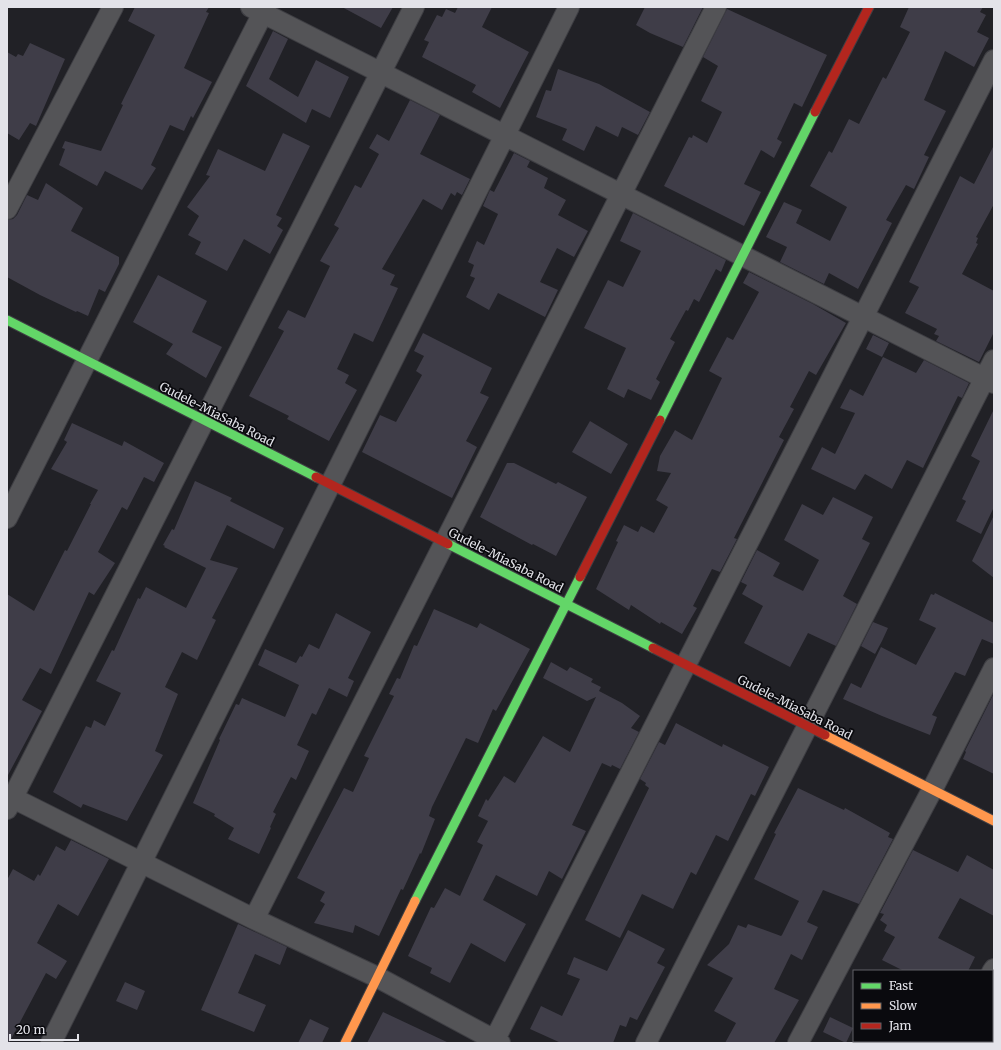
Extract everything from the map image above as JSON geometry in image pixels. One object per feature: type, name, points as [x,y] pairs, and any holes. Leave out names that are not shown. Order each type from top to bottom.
[{"type":"street","points":[[7,210],[113,7]]},
{"type":"street","points":[[414,7],[9,801],[141,862],[254,919],[377,977],[496,1042],[994,60]]},
{"type":"street","points":[[51,1043],[569,7]]},
{"type":"street","points":[[254,919],[716,7]]},
{"type":"street","points":[[345,1043],[377,977],[869,7]]},
{"type":"street","points":[[7,518],[87,361],[260,9],[381,72],[989,380]]},
{"type":"street","name":"Gudele-MiaSaba Road","points":[[7,320],[994,821]]},
{"type":"street","points":[[646,1043],[807,727],[989,380],[994,360]]},
{"type":"street","points":[[798,1043],[932,790],[994,668]]},
{"type":"building","points":[[135,7],[209,7],[206,12],[209,13],[184,68],[212,82],[193,118],[191,116],[184,131],[170,125],[151,165],[156,168],[142,190],[105,171],[97,186],[59,165],[65,149],[62,148],[65,141],[101,151],[123,105],[121,104],[155,35],[128,21]]},
{"type":"building","points":[[342,7],[393,7],[381,28]]},
{"type":"building","points":[[458,7],[492,7],[482,27],[529,52],[500,108],[472,92],[476,85],[422,57],[429,42],[424,40],[437,15],[442,17],[446,9],[455,13]]},
{"type":"building","points":[[645,7],[703,7],[683,47],[650,33],[636,25]]},
{"type":"building","points":[[909,7],[983,7],[980,12],[986,15],[977,32],[989,38],[974,67],[945,51],[924,100],[946,111],[924,155],[929,157],[914,189],[906,185],[886,220],[892,223],[858,289],[829,273],[824,284],[780,262],[787,247],[766,237],[784,202],[802,210],[796,223],[830,241],[847,207],[810,186],[829,151],[832,153],[849,119],[859,124],[883,77],[886,79],[910,32],[900,27]]},
{"type":"building","points":[[727,9],[827,55],[802,107],[794,103],[777,139],[782,142],[774,158],[761,150],[744,184],[761,192],[744,226],[664,186],[689,137],[692,138],[693,135],[707,143],[722,112],[701,101],[718,66],[703,57]]},
{"type":"building","points":[[273,31],[288,39],[269,79],[298,97],[316,60],[349,77],[330,118],[312,109],[306,123],[246,86]]},
{"type":"building","points":[[30,43],[65,59],[36,126],[30,123],[19,140],[7,133],[7,52],[16,57],[18,54],[23,56]]},
{"type":"building","points":[[558,69],[599,84],[650,112],[638,135],[622,127],[618,137],[596,126],[584,151],[562,140],[567,129],[536,117],[546,90],[551,91]]},
{"type":"building","points":[[410,100],[440,115],[420,154],[470,179],[462,195],[457,192],[455,196],[451,193],[442,210],[423,199],[382,269],[395,275],[390,285],[398,288],[373,342],[354,333],[337,369],[349,375],[345,383],[357,390],[329,441],[287,419],[289,416],[249,396],[284,331],[278,328],[288,310],[305,318],[330,266],[320,261],[339,228],[334,225],[355,185],[361,188],[379,154],[369,148],[377,134],[389,141]]},
{"type":"building","points":[[283,133],[310,146],[276,215],[282,218],[277,226],[283,230],[270,254],[244,239],[227,271],[195,254],[201,242],[188,235],[199,216],[187,207],[210,176],[206,175],[218,149],[265,171]]},
{"type":"building","points":[[994,145],[994,204],[976,237],[978,238],[976,243],[978,244],[962,274],[994,291],[994,332],[979,362],[936,341],[939,336],[934,334],[937,329],[905,313],[919,287],[909,282],[960,176],[974,184]]},
{"type":"building","points":[[514,153],[530,161],[527,167],[548,178],[544,188],[566,200],[558,215],[588,231],[574,257],[557,248],[540,282],[558,290],[545,317],[498,293],[489,310],[466,297],[475,278],[470,276],[474,265],[468,262],[477,241],[484,245],[498,214],[483,206],[490,190],[494,192]]},
{"type":"building","points":[[46,183],[83,208],[71,231],[119,257],[119,264],[105,292],[99,289],[88,316],[40,295],[7,277],[7,220],[13,219],[17,215],[27,195],[38,200]]},
{"type":"building","points":[[633,213],[726,260],[721,272],[716,269],[699,302],[694,299],[688,311],[686,310],[670,339],[675,342],[656,379],[660,382],[651,400],[628,389],[624,398],[607,389],[626,348],[584,328],[608,280],[623,287],[641,251],[620,241]]},
{"type":"building","points":[[749,272],[813,304],[846,323],[816,375],[809,371],[790,407],[794,409],[779,437],[784,440],[734,538],[737,539],[720,572],[712,569],[693,606],[697,608],[682,634],[661,622],[660,624],[631,605],[629,610],[596,589],[618,542],[616,541],[624,525],[638,532],[641,526],[654,533],[668,507],[656,500],[671,473],[657,471],[660,456],[675,430],[692,440],[722,378],[709,371],[727,337],[733,340],[759,292],[743,283]]},
{"type":"building","points":[[158,275],[207,301],[192,332],[222,347],[206,378],[166,354],[173,344],[133,322]]},
{"type":"building","points":[[423,333],[492,368],[480,393],[489,397],[466,441],[477,447],[452,498],[362,452],[380,415],[396,422],[422,375],[416,371],[424,356],[414,351]]},
{"type":"building","points":[[873,335],[889,343],[882,357],[866,349]]},
{"type":"building","points":[[883,357],[916,373],[924,360],[969,383],[962,398],[958,396],[923,468],[907,460],[892,489],[865,474],[855,490],[811,469],[822,447],[835,454],[855,413],[840,408],[850,389],[863,396]]},
{"type":"building","points":[[994,409],[994,507],[981,534],[956,521],[966,501],[962,499],[980,461],[971,456]]},
{"type":"building","points":[[590,421],[628,444],[611,474],[572,452]]},
{"type":"building","points":[[72,423],[122,446],[124,441],[164,463],[154,482],[144,477],[127,510],[122,507],[98,552],[115,563],[94,595],[89,592],[51,674],[40,668],[22,700],[42,711],[7,777],[7,594],[34,611],[98,490],[51,469],[67,442],[64,440]]},
{"type":"building","points":[[507,463],[514,463],[556,484],[558,482],[587,497],[556,556],[480,517]]},
{"type":"building","points":[[195,481],[232,498],[230,501],[284,528],[274,549],[227,525],[210,560],[238,568],[212,618],[216,620],[197,660],[182,652],[165,687],[178,694],[155,751],[163,755],[127,821],[83,804],[81,808],[53,792],[86,726],[91,728],[94,720],[105,726],[121,693],[96,681],[112,650],[114,651],[138,598],[140,599],[146,587],[186,608],[206,568],[164,547],[165,546],[163,545],[172,529],[174,530]]},
{"type":"building","points":[[833,497],[873,517],[862,539],[870,543],[843,596],[857,604],[836,646],[808,633],[790,667],[744,643],[763,606],[742,594],[747,585],[741,582],[757,550],[780,563],[773,576],[803,591],[819,560],[784,540],[802,504],[823,515]]},
{"type":"building","points":[[994,515],[994,578],[972,561]]},
{"type":"building","points":[[935,593],[994,623],[994,644],[982,639],[965,676],[955,672],[932,715],[937,717],[930,735],[843,699],[851,683],[861,688],[881,647],[916,665],[936,628],[919,620],[931,594],[934,595]]},
{"type":"building","points":[[434,609],[477,628],[480,623],[530,649],[496,711],[493,709],[478,743],[466,738],[432,807],[429,816],[435,819],[421,854],[420,853],[403,890],[401,889],[379,936],[355,925],[353,933],[314,923],[325,904],[320,901],[325,892],[297,878],[344,788],[353,792],[369,758],[364,756],[394,696],[389,694],[397,678],[400,679],[414,645],[417,646]]},
{"type":"building","points":[[336,613],[371,632],[348,678],[354,681],[347,697],[329,688],[316,715],[312,713],[297,745],[309,751],[296,780],[291,777],[273,812],[276,814],[259,854],[228,839],[234,828],[214,816],[215,814],[193,803],[220,740],[219,739],[236,704],[239,705],[242,698],[285,717],[299,685],[258,665],[265,649],[296,663],[300,656],[302,657],[309,644],[319,649]]},
{"type":"building","points":[[873,622],[888,628],[875,654],[861,646]]},
{"type":"building","points":[[551,662],[567,671],[570,667],[593,679],[591,682],[601,687],[599,691],[622,703],[640,716],[631,728],[639,732],[620,769],[612,765],[611,767],[602,763],[572,825],[586,831],[562,879],[549,871],[537,896],[496,875],[483,900],[526,924],[505,962],[471,943],[450,983],[430,973],[432,968],[408,956],[431,907],[434,908],[445,888],[460,896],[483,845],[477,842],[488,821],[478,816],[486,799],[488,801],[504,776],[515,783],[543,736],[570,752],[596,697],[587,701],[543,678]]},
{"type":"building","points":[[994,693],[994,774],[963,759],[966,752],[965,751]]},
{"type":"building","points":[[676,723],[722,747],[723,744],[769,767],[755,796],[751,794],[728,841],[716,835],[696,875],[691,872],[673,909],[642,894],[620,938],[585,920],[649,788],[645,785],[646,783],[640,779],[659,742],[665,745]]},
{"type":"building","points":[[798,788],[844,810],[845,808],[890,833],[888,837],[893,839],[859,904],[823,890],[807,922],[818,927],[802,960],[791,954],[774,989],[799,1000],[774,1043],[725,1043],[736,1023],[714,1011],[733,978],[707,965],[729,944],[738,925],[746,928],[748,924],[781,936],[782,935],[799,901],[754,879],[776,834],[774,833]]},
{"type":"building","points":[[71,840],[109,859],[78,916],[58,904],[37,943],[67,961],[56,979],[46,973],[9,1043],[7,1043],[7,880],[13,869],[34,881],[38,874],[40,876],[56,846],[65,851]]},
{"type":"building","points":[[913,850],[958,872],[967,855],[994,870],[994,916],[960,898],[938,938],[975,957],[968,970],[902,970],[882,960],[895,937],[884,931],[887,925],[880,920],[884,914],[880,913]]},
{"type":"building","points":[[238,924],[287,947],[280,965],[255,954],[238,993],[266,1005],[254,1032],[201,1010]]},
{"type":"building","points":[[628,930],[665,949],[657,963],[665,967],[637,1020],[630,1017],[626,1027],[620,1025],[613,1043],[561,1043],[530,1029],[541,1006],[562,1016],[580,979],[567,974],[574,957],[607,971]]},
{"type":"building","points":[[125,982],[145,991],[137,1010],[116,1001]]},
{"type":"building","points":[[383,1012],[449,1043],[367,1043]]},
{"type":"building","points":[[830,1017],[853,1028],[846,1043],[823,1032]]},
{"type":"building","points":[[310,1019],[329,1028],[322,1043],[298,1043]]},
{"type":"traffic: fast","points":[[660,420],[815,112]]},
{"type":"traffic: fast","points":[[7,320],[316,477]]},
{"type":"traffic: fast","points":[[448,544],[653,648]]},
{"type":"traffic: fast","points":[[415,901],[580,577]]},
{"type":"traffic: slow","points":[[825,735],[994,821]]},
{"type":"traffic: slow","points":[[345,1043],[415,901]]},
{"type":"traffic: jam","points":[[815,112],[869,7]]},
{"type":"traffic: jam","points":[[580,577],[660,420]]},
{"type":"traffic: jam","points":[[316,477],[448,544]]},
{"type":"traffic: jam","points":[[653,648],[825,735]]}]
